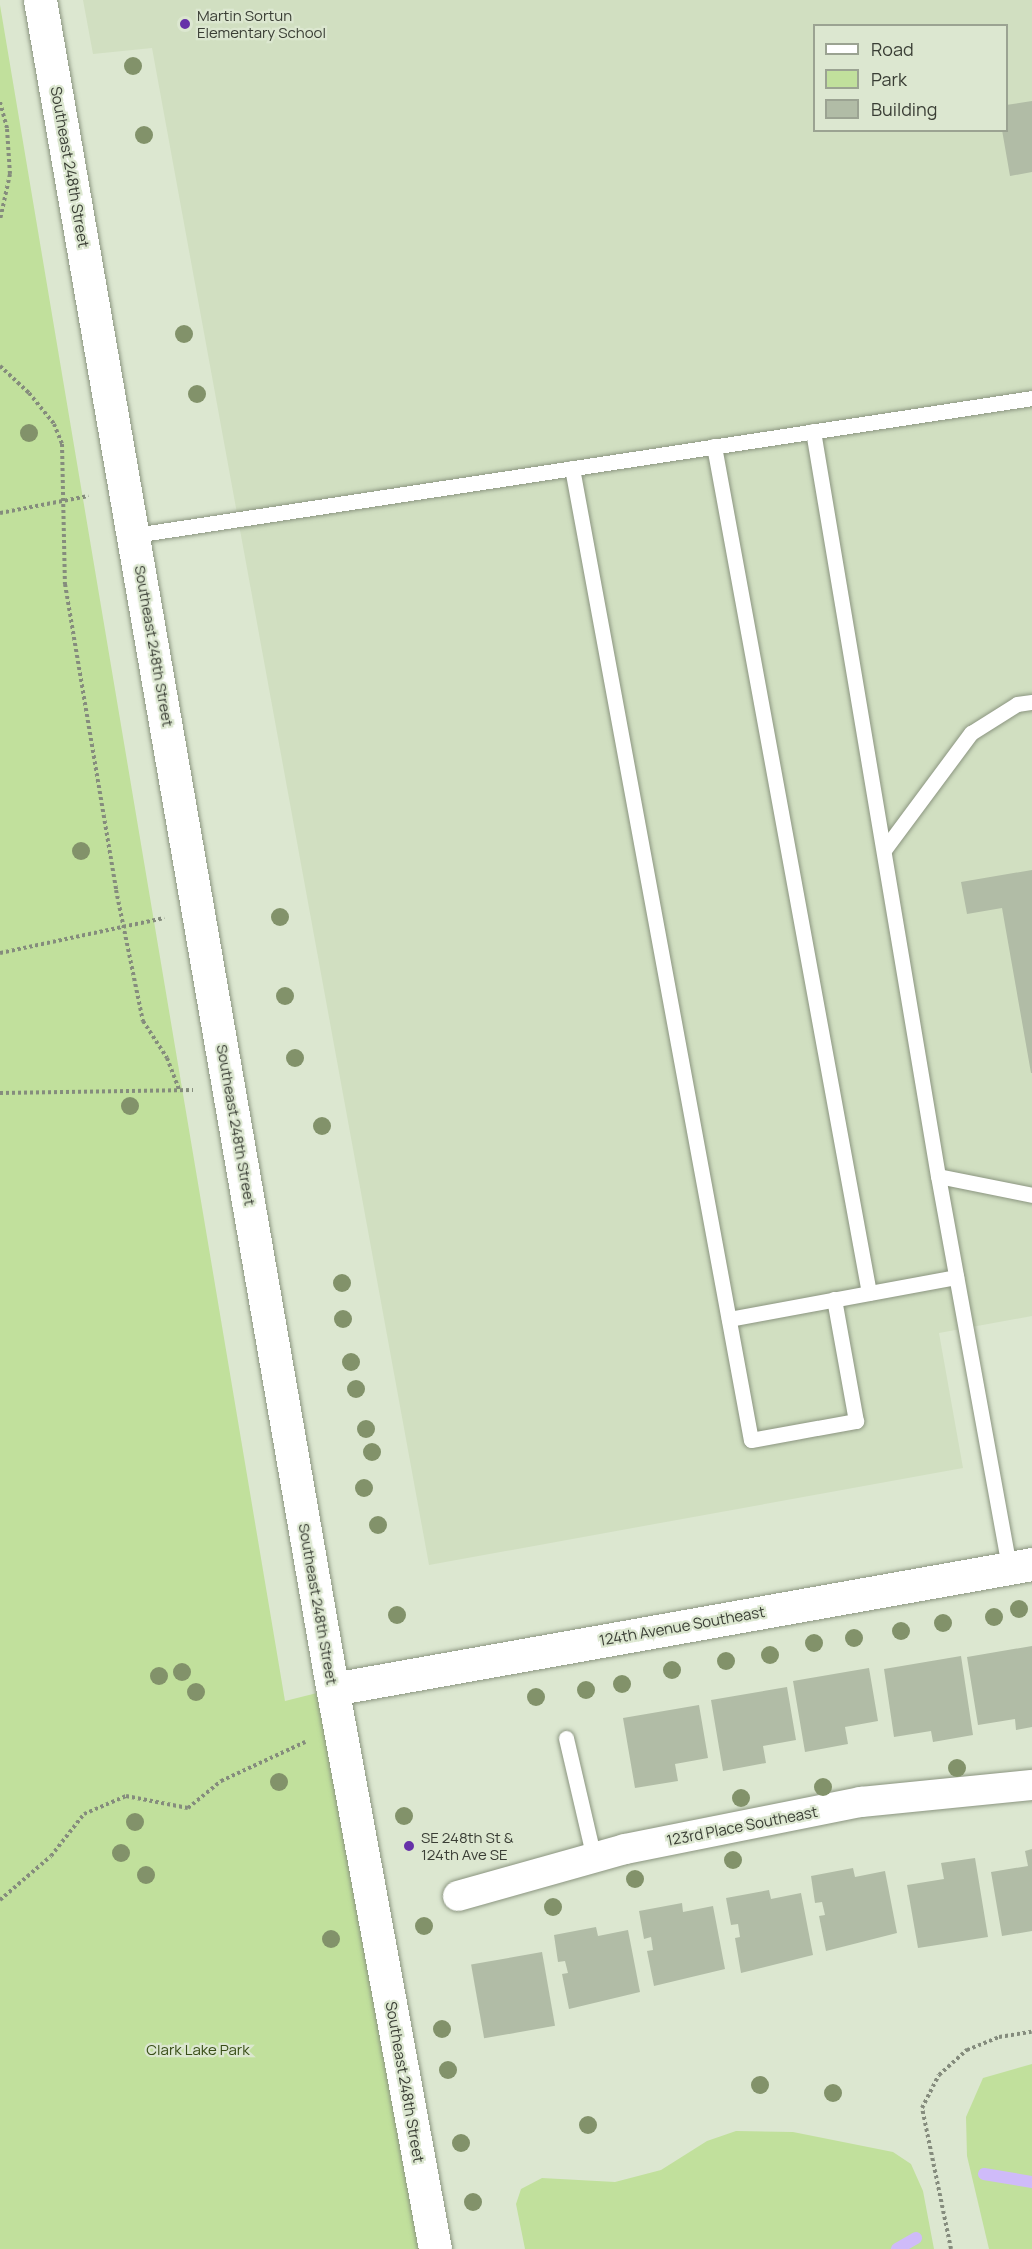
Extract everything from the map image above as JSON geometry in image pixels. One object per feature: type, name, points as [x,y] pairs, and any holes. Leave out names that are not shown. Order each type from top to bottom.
[{"type":"street","name":"Southeast 248th Street","points":[[40,0],[127,488],[333,1689],[435,2249]]},
{"type":"street","name":"124th Avenue Southeast","points":[[333,1689],[1021,1566]]},
{"type":"street","name":"123rd Place Southeast","points":[[458,1896],[594,1858],[861,1802],[1032,1785]]},
{"type":"lane","points":[[135,535],[1032,398]]},
{"type":"lane","points":[[813,431],[956,1277],[1021,1566]]},
{"type":"lane","points":[[714,446],[869,1293]]},
{"type":"lane","points":[[572,468],[751,1440],[856,1421],[834,1299]]},
{"type":"lane","points":[[884,850],[971,733],[1017,705],[1032,702]]},
{"type":"lane","points":[[938,1176],[1032,1195]]},
{"type":"lane","points":[[729,1319],[956,1277]]},
{"type":"lane","points":[[566,1738],[594,1858]]},
{"type":"path","points":[[0,102],[10,174],[0,220]]},
{"type":"path","points":[[0,366],[29,393],[54,424],[62,444],[65,584],[123,926],[143,1021],[167,1058],[180,1092]]},
{"type":"path","points":[[0,513],[127,488]]},
{"type":"path","points":[[0,953],[200,911]]},
{"type":"path","points":[[0,1093],[134,1089],[180,1092],[230,1086]]},
{"type":"path","points":[[0,1900],[51,1856],[84,1814],[126,1796],[188,1808],[221,1781],[273,1754],[341,1730]]},
{"type":"path","points":[[951,2249],[922,2108],[939,2075],[967,2050],[999,2037],[1032,2032]]},
{"type":"shaded area","points":[[83,0],[1032,0],[1032,1316],[939,1333],[963,1468],[429,1565],[152,48],[93,54]]},
{"type":"green space","name":"Clark Lake Park","points":[[0,5],[285,1701],[333,1689],[435,2249],[0,2249]]},
{"type":"green space","points":[[1032,2064],[1032,2249],[989,2249],[967,2156],[966,2117],[983,2078]]},
{"type":"green space","points":[[736,2131],[793,2132],[893,2152],[911,2164],[923,2191],[934,2249],[525,2249],[516,2204],[521,2189],[542,2178],[615,2182],[661,2170],[707,2141]]},
{"type":"building","points":[[1032,101],[1032,172],[1010,176],[1002,132],[1008,132],[1008,105]]},
{"type":"building","points":[[1032,870],[1031,1073],[1002,908],[967,914],[961,882]]},
{"type":"building","points":[[1032,1646],[1032,1727],[1016,1730],[1015,1719],[978,1725],[967,1657]]},
{"type":"building","points":[[961,1656],[973,1735],[933,1742],[931,1731],[894,1737],[884,1669]]},
{"type":"building","points":[[869,1668],[878,1721],[845,1727],[848,1744],[805,1752],[793,1681]]},
{"type":"building","points":[[787,1687],[796,1740],[763,1746],[766,1763],[723,1771],[711,1700]]},
{"type":"building","points":[[699,1705],[708,1758],[675,1764],[678,1781],[635,1788],[623,1718]]},
{"type":"building","points":[[1032,1849],[1032,1931],[1002,1936],[991,1872],[1028,1866],[1025,1851]]},
{"type":"building","points":[[975,1858],[988,1937],[918,1948],[907,1885],[944,1879],[941,1863]]},
{"type":"building","points":[[853,1868],[855,1877],[885,1871],[897,1933],[826,1951],[819,1916],[825,1915],[822,1902],[815,1903],[811,1876]]},
{"type":"building","points":[[769,1890],[771,1899],[801,1893],[813,1955],[741,1973],[735,1938],[740,1937],[738,1924],[731,1925],[726,1898]]},
{"type":"building","points":[[682,1903],[683,1912],[713,1906],[725,1969],[654,1986],[647,1951],[653,1950],[651,1937],[644,1939],[639,1911]]},
{"type":"building","points":[[596,1927],[598,1936],[628,1930],[640,1992],[569,2009],[562,1974],[568,1973],[565,1961],[558,1962],[554,1935]]},
{"type":"building","points":[[542,1952],[555,2026],[484,2038],[471,1965]]},
{"type":"waterway","points":[[984,2174],[1032,2182]]},
{"type":"waterway","points":[[897,2249],[916,2238]]},
{"type":"place","name":"Martin Sortun Elementary School","points":[[185,24]]},
{"type":"place","name":"SE 248th St & 124th Ave SE","points":[[409,1846]]}]
